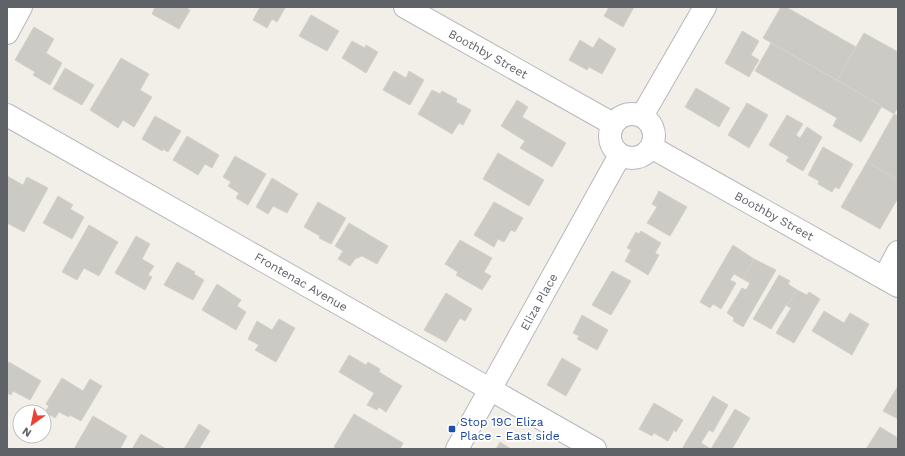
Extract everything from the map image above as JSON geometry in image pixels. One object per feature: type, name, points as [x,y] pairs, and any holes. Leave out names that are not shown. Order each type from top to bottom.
[{"type":"street","points":[[7,33],[21,7]]},
{"type":"street","name":"Boothby Street","points":[[405,7],[613,124]]},
{"type":"street","points":[[642,116],[705,7]]},
{"type":"street","points":[[636,114],[642,116],[648,120],[654,133],[651,147],[640,156],[627,157],[620,155],[611,144],[610,130],[613,124],[623,115],[636,114]]},
{"type":"street","name":"Frontenac Avenue","points":[[7,115],[595,449]]},
{"type":"street","name":"Boothby Street","points":[[651,147],[891,282]]},
{"type":"street","name":"Eliza Place","points":[[457,449],[620,155]]},
{"type":"street","points":[[891,282],[898,252]]},
{"type":"building","points":[[155,7],[188,7],[187,8],[190,10],[179,29],[152,14]]},
{"type":"building","points":[[260,7],[285,8],[277,22],[272,19],[267,28],[253,20]]},
{"type":"building","points":[[609,7],[634,7],[623,27],[604,16]]},
{"type":"building","points":[[781,7],[786,7],[856,47],[837,80],[763,38]]},
{"type":"building","points":[[311,15],[339,31],[327,51],[299,36]]},
{"type":"building","points":[[34,27],[54,39],[46,53],[62,63],[50,85],[33,75],[35,72],[15,60]]},
{"type":"building","points":[[742,31],[759,41],[751,55],[759,60],[749,77],[725,63]]},
{"type":"building","points":[[864,33],[898,52],[898,107],[894,114],[837,80]]},
{"type":"building","points":[[599,38],[616,49],[602,74],[589,67],[587,70],[569,60],[580,40],[593,48]]},
{"type":"building","points":[[352,41],[365,48],[366,45],[378,52],[366,73],[342,58]]},
{"type":"building","points":[[771,43],[882,106],[861,142],[833,126],[837,118],[755,71]]},
{"type":"building","points":[[121,58],[149,74],[140,90],[152,97],[134,127],[123,120],[118,128],[90,110]]},
{"type":"building","points":[[65,68],[94,85],[82,105],[53,89]]},
{"type":"building","points":[[394,71],[406,78],[409,71],[424,80],[410,105],[383,90]]},
{"type":"building","points":[[696,88],[730,108],[719,127],[685,107]]},
{"type":"building","points":[[432,90],[440,94],[442,91],[457,99],[456,102],[471,110],[463,125],[459,123],[452,134],[418,114]]},
{"type":"building","points":[[517,100],[528,107],[522,117],[566,143],[552,167],[520,148],[525,141],[501,126]]},
{"type":"building","points":[[747,103],[768,115],[749,148],[728,135]]},
{"type":"building","points":[[894,114],[898,116],[898,180],[867,162]]},
{"type":"building","points":[[787,115],[803,124],[796,135],[800,138],[807,127],[822,137],[803,171],[786,161],[789,157],[769,145]]},
{"type":"building","points":[[155,116],[181,131],[168,152],[163,149],[162,151],[142,139]]},
{"type":"building","points":[[187,136],[219,155],[212,168],[205,164],[198,175],[173,160]]},
{"type":"building","points":[[823,147],[853,164],[839,189],[835,187],[832,192],[818,184],[819,181],[808,175]]},
{"type":"building","points":[[498,153],[544,180],[529,206],[483,179]]},
{"type":"building","points":[[235,156],[266,174],[248,205],[236,198],[239,193],[228,186],[231,182],[223,177]]},
{"type":"building","points":[[867,162],[898,180],[898,198],[880,229],[841,207]]},
{"type":"building","points":[[7,176],[23,185],[27,177],[48,188],[24,232],[7,223]]},
{"type":"building","points":[[272,178],[298,194],[287,213],[273,206],[268,214],[256,207]]},
{"type":"building","points":[[659,191],[687,207],[670,236],[647,223],[657,207],[652,204]]},
{"type":"building","points":[[58,196],[73,205],[70,209],[84,217],[72,239],[43,223]]},
{"type":"building","points":[[318,202],[346,218],[331,244],[319,238],[320,236],[304,227]]},
{"type":"building","points":[[494,202],[523,218],[515,232],[511,230],[504,242],[498,239],[494,247],[474,235]]},
{"type":"building","points":[[349,223],[388,246],[377,264],[362,256],[355,259],[350,266],[338,259],[343,251],[335,246]]},
{"type":"building","points":[[89,225],[118,242],[99,276],[84,268],[77,280],[62,272]]},
{"type":"building","points":[[641,231],[661,243],[655,253],[659,255],[648,275],[625,261],[631,250],[627,248],[636,232],[639,234]]},
{"type":"building","points":[[136,236],[150,244],[142,259],[154,266],[148,275],[152,277],[145,290],[115,273]]},
{"type":"building","points":[[460,240],[492,258],[484,272],[491,276],[482,290],[456,275],[458,272],[445,264]]},
{"type":"building","points":[[733,245],[754,259],[743,279],[734,274],[730,280],[736,283],[721,309],[713,304],[710,308],[700,302]]},
{"type":"building","points":[[754,259],[776,270],[743,327],[733,321],[734,318],[727,313],[742,288],[746,290],[750,283],[743,279]]},
{"type":"building","points":[[177,262],[195,272],[194,274],[204,280],[193,300],[164,285]]},
{"type":"building","points":[[612,271],[631,281],[611,315],[592,305]]},
{"type":"building","points":[[779,275],[790,281],[788,284],[797,290],[771,329],[753,319]]},
{"type":"building","points":[[217,284],[241,300],[237,306],[246,312],[236,330],[202,310]]},
{"type":"building","points":[[797,290],[807,295],[809,292],[820,299],[794,343],[776,333],[791,308],[787,306]]},
{"type":"building","points":[[446,293],[472,309],[465,321],[460,318],[446,342],[424,330]]},
{"type":"building","points":[[824,311],[844,323],[850,313],[869,324],[852,355],[812,331]]},
{"type":"building","points":[[582,315],[608,330],[597,350],[577,339],[579,336],[573,333]]},
{"type":"building","points":[[279,319],[295,328],[276,362],[255,350],[259,345],[248,339],[257,321],[272,330]]},
{"type":"building","points":[[349,355],[366,365],[368,362],[380,369],[379,372],[402,386],[386,412],[379,407],[377,410],[367,405],[374,393],[339,372]]},
{"type":"building","points":[[562,358],[581,369],[566,396],[547,385]]},
{"type":"building","points":[[9,362],[41,381],[30,400],[13,391],[11,395],[7,393],[7,365]]},
{"type":"building","points":[[62,378],[83,391],[90,379],[102,386],[81,421],[70,415],[69,417],[59,412],[55,418],[52,416],[52,404],[46,404]]},
{"type":"building","points":[[898,386],[898,419],[883,411]]},
{"type":"building","points":[[713,396],[728,405],[713,432],[709,430],[701,443],[711,449],[682,449]]},
{"type":"building","points":[[654,403],[683,420],[676,432],[674,430],[668,441],[654,433],[652,436],[639,429]]},
{"type":"building","points":[[735,409],[750,418],[732,449],[711,449]]},
{"type":"building","points":[[354,414],[403,443],[400,449],[337,449],[334,447]]},
{"type":"building","points":[[93,416],[127,436],[120,449],[74,449]]},
{"type":"building","points":[[199,424],[210,431],[199,449],[184,449]]},
{"type":"building","points":[[880,427],[898,438],[898,449],[866,449]]},
{"type":"building","points":[[141,434],[166,449],[132,449]]},
{"type":"building","points":[[500,442],[511,449],[496,449]]},
{"type":"place","name":"Stop 19C Eliza Place - East side","points":[[452,429]]}]
